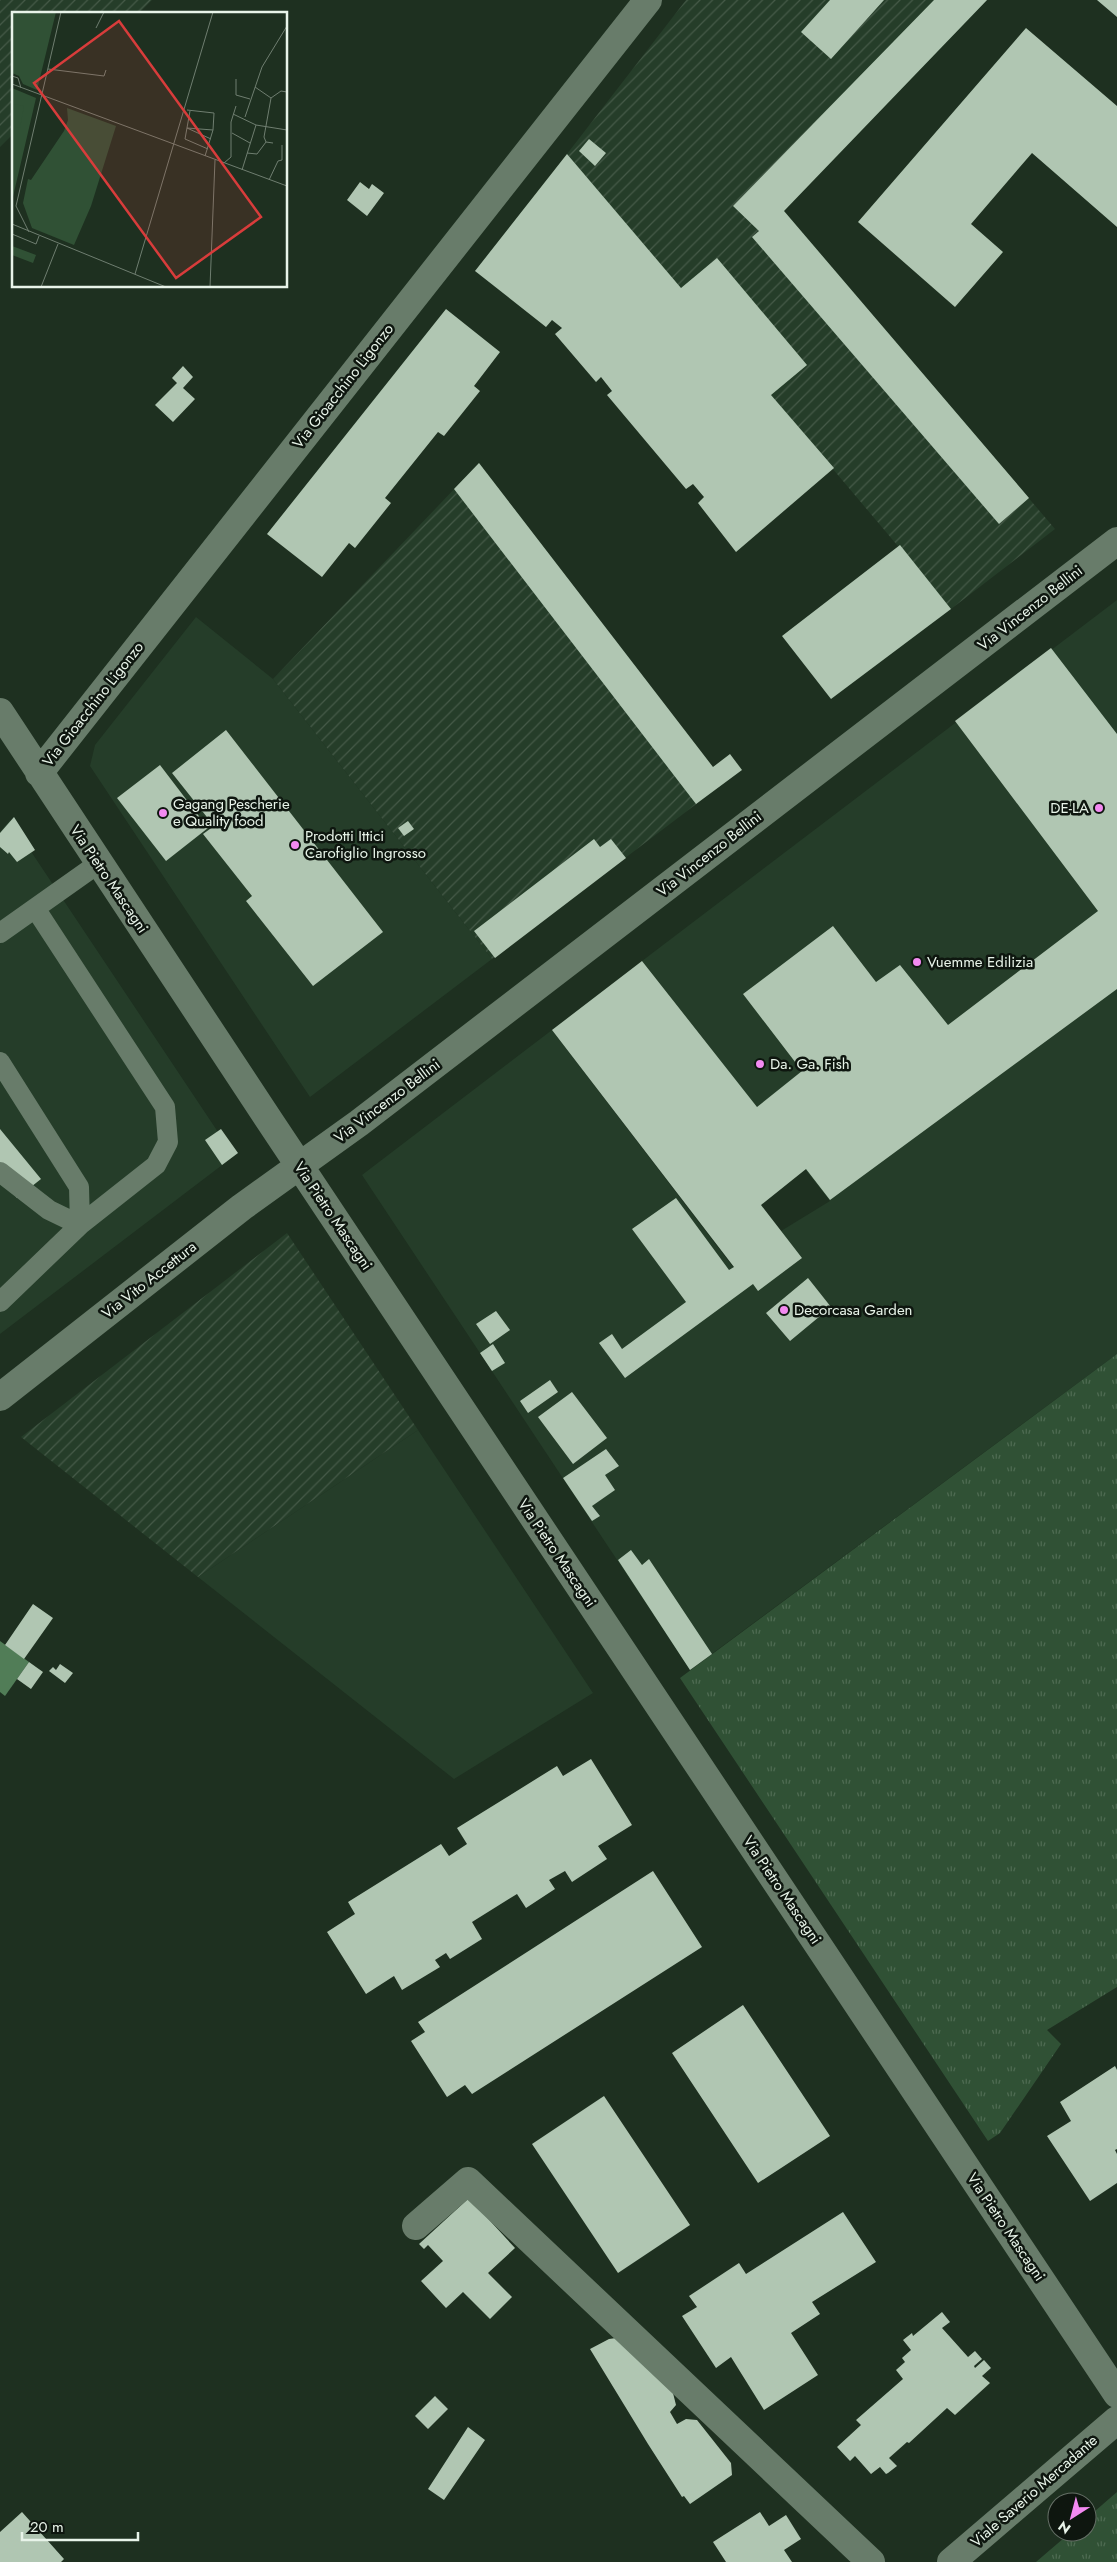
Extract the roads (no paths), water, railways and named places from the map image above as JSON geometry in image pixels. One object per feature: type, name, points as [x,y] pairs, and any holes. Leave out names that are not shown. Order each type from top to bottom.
[{"type":"street","name":"Via Gioacchino Ligonzo","points":[[39,773],[648,0]]},
{"type":"street","name":"Via Vincenzo Bellini","points":[[300,1166],[359,1124],[1117,541]]},
{"type":"street","name":"Via Pietro Mascagni","points":[[0,712],[1117,2394]]},
{"type":"street","name":"Via Vito Accettura","points":[[0,1397],[242,1207],[300,1166]]},
{"type":"street","points":[[416,2226],[468,2180],[871,2562]]},
{"type":"street","name":"Viale Saverio Mercadante","points":[[951,2562],[1117,2420]]},
{"type":"lane","points":[[0,933],[99,863]]},
{"type":"lane","points":[[0,1302],[80,1225],[156,1166],[168,1142],[165,1107],[35,908]]},
{"type":"lane","points":[[0,1062],[79,1187],[80,1225]]},
{"type":"lane","points":[[0,1172],[49,1210],[80,1225]]},
{"type":"place","name":"DE-LA","points":[[1099,808]]},
{"type":"place","name":"Gagang Pescherie e Quality food","points":[[163,813]]},
{"type":"place","name":"Prodotti Ittici Carofiglio Ingrosso","points":[[295,845]]},
{"type":"place","name":"Vuemme Edilizia","points":[[917,962]]},
{"type":"place","name":"Da. Ga. Fish","points":[[760,1064]]},
{"type":"place","name":"Decorcasa Garden","points":[[784,1310]]}]
